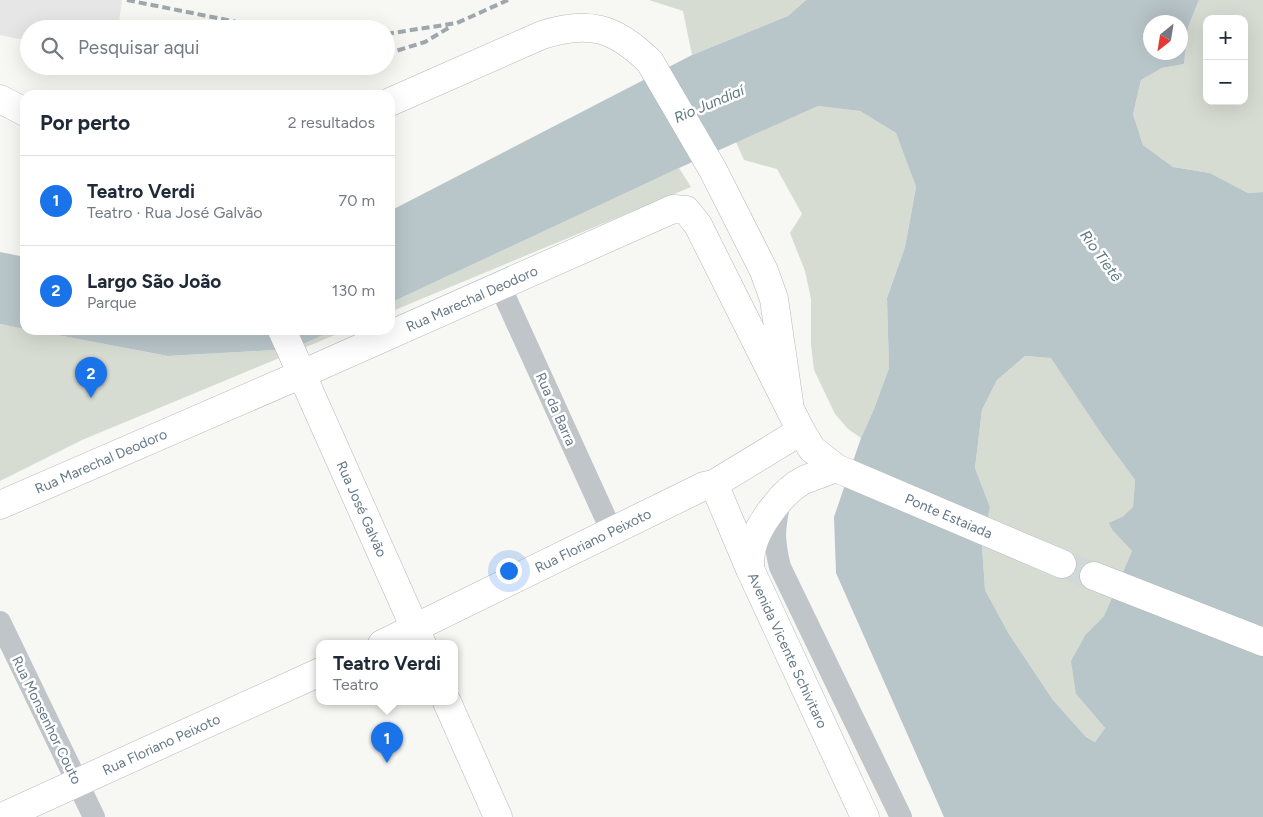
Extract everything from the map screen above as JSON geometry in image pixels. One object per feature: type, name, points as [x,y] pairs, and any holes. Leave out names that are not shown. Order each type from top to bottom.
[{"type":"main road","name":"Rua Marechal Deodoro","points":[[395,100],[542,35],[563,28],[586,27],[609,32],[638,49],[650,62],[713,170],[764,271],[774,299],[789,406]]},
{"type":"main road","points":[[0,99],[20,109]]},
{"type":"main road","name":"Rua Marechal Deodoro","points":[[395,328],[500,286],[673,209],[686,210],[693,216],[698,225],[801,431],[812,449],[836,468]]},
{"type":"main road","name":"Rua José Galvão","points":[[284,335],[419,637]]},
{"type":"main road","name":"Rua Marechal Deodoro","points":[[0,505],[299,367],[378,335]]},
{"type":"main road","name":"Rua Floriano Peixoto","points":[[403,640],[419,637],[612,532],[704,486],[714,484],[801,431]]},
{"type":"main road","points":[[750,569],[751,552],[758,533],[780,500],[803,481],[836,468]]},
{"type":"main road","name":"Ponte Estaiada","points":[[836,468],[1062,564]]},
{"type":"main road","name":"Avenida Vicente Schivitaro","points":[[714,484],[750,569],[864,817]]},
{"type":"main road","points":[[1094,576],[1263,642]]},
{"type":"main road","name":"Rua Floriano Peixoto","points":[[2,817],[316,674]]},
{"type":"main road","points":[[448,705],[498,817]]},
{"type":"street","name":"Rua da Barra","points":[[500,286],[612,532]]},
{"type":"street","name":"Avenida Vicente Schivitaro","points":[[780,500],[774,525],[775,545],[780,567],[902,817]]},
{"type":"street","name":"Rua Monsenhor Couto","points":[[0,622],[94,817]]},
{"type":"shaded area","points":[[0,0],[122,0],[119,20],[20,20],[20,39],[0,35]]},
{"type":"shaded area","points":[[649,0],[806,0],[788,16],[692,55],[683,11]]},
{"type":"shaded area","points":[[1199,0],[1263,0],[1263,192],[1248,193],[1210,173],[1173,167],[1143,145],[1133,114],[1141,80],[1162,68],[1184,64],[1184,60],[1188,60],[1188,27]]},
{"type":"shaded area","points":[[818,106],[860,111],[896,133],[916,187],[905,247],[887,298],[889,368],[861,438],[848,429],[835,414],[814,370],[811,345],[811,299],[805,271],[790,233],[802,214],[777,169],[744,160],[736,142]]},
{"type":"shaded area","points":[[679,168],[691,187],[395,310],[395,301]]},
{"type":"shaded area","points":[[0,324],[20,328],[20,335],[58,335],[168,356],[293,349],[322,335],[335,335],[82,440],[0,481]]},
{"type":"shaded area","points":[[1025,356],[1052,358],[1102,435],[1135,480],[1133,507],[1122,517],[1113,531],[1132,551],[1104,616],[1086,634],[1076,694],[1105,728],[1095,742],[1086,737],[1053,700],[1009,634],[985,590],[982,546],[990,507],[975,468],[982,410],[997,380]]},
{"type":"water","points":[[806,0],[1199,0],[1188,27],[1188,15],[1143,15],[1143,60],[1184,60],[1184,64],[1162,68],[1141,80],[1133,114],[1143,145],[1173,167],[1210,173],[1248,193],[1263,192],[1263,817],[944,817],[836,573],[834,517],[861,438],[889,368],[887,298],[905,247],[916,187],[896,133],[860,111],[818,106],[679,168],[395,301],[395,208],[692,55],[788,16]],"holes":[[[1025,356],[1051,358],[1102,435],[1135,480],[1133,507],[1122,517],[1109,523],[1113,531],[1132,551],[1104,616],[1086,634],[1071,661],[1076,694],[1105,728],[1095,742],[1086,737],[1053,700],[1009,634],[985,590],[982,546],[990,507],[975,468],[982,410],[997,380]]]},
{"type":"water","points":[[0,252],[20,256],[20,328],[0,324]]},
{"type":"water","points":[[57,335],[322,335],[293,349],[168,356]]},
{"type":"tunnel","points":[[1062,564],[1094,576]]},
{"type":"railway","points":[[127,0],[227,20]]},
{"type":"railway","points":[[395,33],[457,23],[508,0]]},
{"type":"railway","points":[[395,51],[425,42],[450,27]]},
{"type":"place","name":"Largo São João","points":[[91,398]]},
{"type":"place","name":"Teatro Verdi","points":[[387,763]]},
{"type":"water label","name":"Rio Jundiaí","points":[[709,104]]},
{"type":"water label","name":"Rio Tietê","points":[[1101,256]]}]
